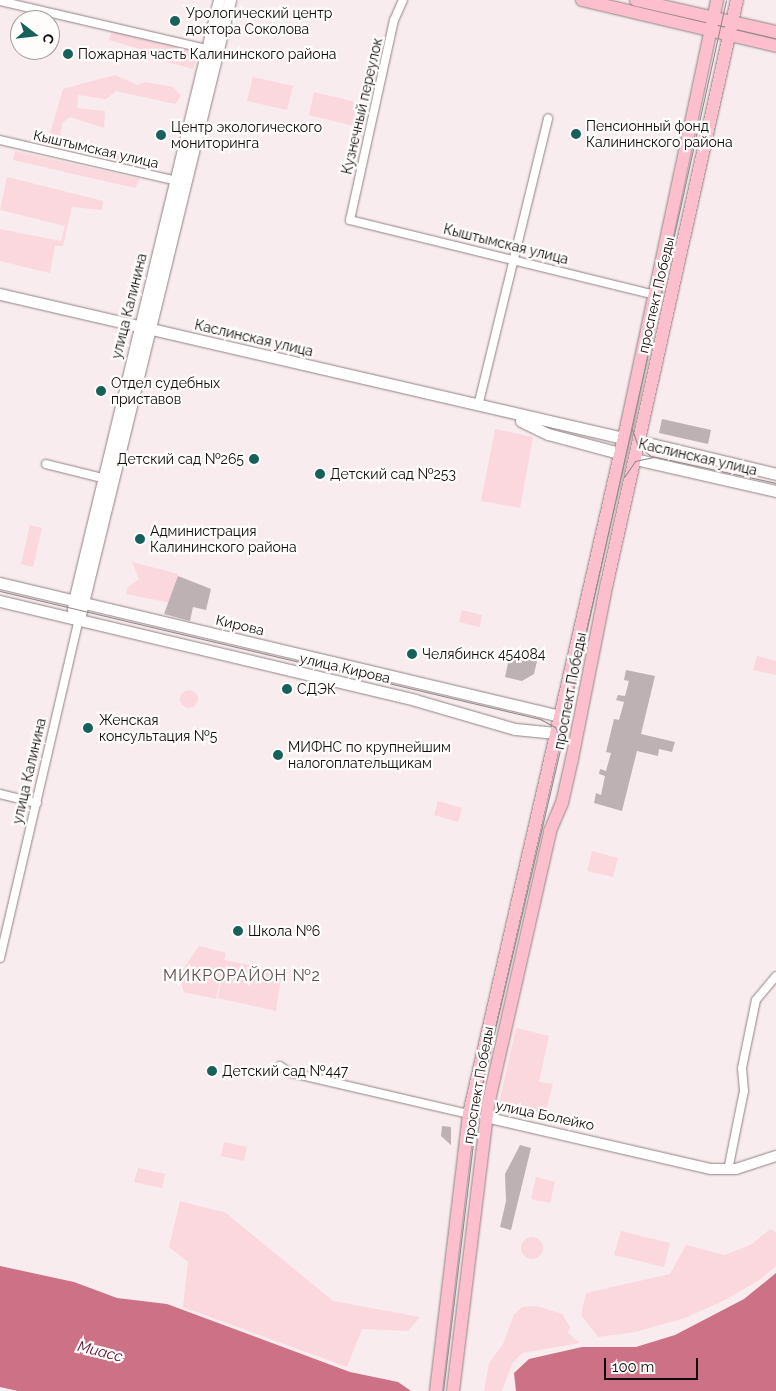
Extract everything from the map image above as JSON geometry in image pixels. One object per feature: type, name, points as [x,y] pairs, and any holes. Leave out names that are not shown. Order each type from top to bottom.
[{"type":"main road","name":"улица Калинина","points":[[180,182],[219,0]]},
{"type":"main road","name":"улица Калинина","points":[[79,602],[180,182],[230,0]]},
{"type":"main road","points":[[582,0],[731,29],[776,46]]},
{"type":"main road","points":[[636,0],[713,25]]},
{"type":"main road","name":"проспект Победы","points":[[436,1391],[440,1340],[469,1114],[656,295],[717,0]]},
{"type":"main road","name":"проспект Победы","points":[[453,1391],[486,1117],[550,831],[562,803],[576,729],[737,0]]},
{"type":"main road","points":[[731,29],[776,32]]},
{"type":"main road","name":"Каслинская улица","points":[[0,294],[502,412],[639,441],[776,474]]},
{"type":"main road","name":"улица Калинина","points":[[79,619],[79,602],[102,478],[145,328]]},
{"type":"main road","name":"Каслинская улица","points":[[502,412],[548,434],[635,459],[776,490]]},
{"type":"main road","name":"Кирова","points":[[0,583],[560,716]]},
{"type":"main road","name":"улица Кирова","points":[[0,601],[415,700],[498,725],[538,734],[576,729]]},
{"type":"main road","points":[[560,716],[576,729]]},
{"type":"main road","name":"улица Болейко","points":[[469,1114],[486,1117]]},
{"type":"street","name":"Кузнечный переулок","points":[[350,220],[394,20],[403,0]]},
{"type":"street","points":[[0,1],[207,49]]},
{"type":"street","points":[[478,406],[548,118]]},
{"type":"street","name":"Кыштымская улица","points":[[0,140],[180,182]]},
{"type":"street","name":"Кыштымская улица","points":[[350,220],[514,258],[656,295]]},
{"type":"street","points":[[46,464],[102,478]]},
{"type":"street","name":"улица Калинина","points":[[0,958],[79,619]]},
{"type":"street","points":[[0,794],[37,803]]},
{"type":"street","points":[[728,1170],[744,1091],[742,1068],[756,1000],[776,976]]},
{"type":"street","name":"улица Болейко","points":[[280,1066],[288,1072],[469,1114]]},
{"type":"street","name":"улица Болейко","points":[[486,1117],[728,1170],[776,1156]]},
{"type":"shaded area","points":[[112,30],[198,52],[193,69],[153,58],[146,51],[109,40]]},
{"type":"shaded area","points":[[115,75],[137,85],[145,82],[173,87],[181,96],[175,104],[116,91],[106,99],[78,95],[77,108],[105,111],[104,128],[70,117],[62,123],[60,138],[128,156],[125,164],[47,144],[63,89]]},
{"type":"shaded area","points":[[253,77],[293,86],[287,110],[247,101]]},
{"type":"shaded area","points":[[314,92],[359,103],[354,126],[309,115]]},
{"type":"shaded area","points":[[15,151],[140,179],[135,188],[13,160]]},
{"type":"shaded area","points":[[7,177],[103,201],[102,210],[72,207],[63,246],[55,246],[50,273],[0,261],[0,229],[61,241],[65,226],[0,210]]},
{"type":"shaded area","points":[[495,429],[533,437],[520,508],[481,501]]},
{"type":"shaded area","points":[[30,525],[42,528],[33,567],[21,564]]},
{"type":"shaded area","points":[[132,562],[178,574],[171,603],[126,594],[128,587],[139,579]]},
{"type":"shaded area","points":[[462,610],[482,615],[480,627],[459,622]]},
{"type":"shaded area","points":[[757,656],[776,661],[776,675],[753,670]]},
{"type":"shaded area","points":[[189,690],[195,693],[198,699],[195,705],[189,708],[183,705],[180,699],[183,693]]},
{"type":"shaded area","points":[[438,801],[462,808],[458,822],[434,815]]},
{"type":"shaded area","points":[[592,851],[618,858],[613,877],[587,871]]},
{"type":"shaded area","points":[[199,946],[226,953],[224,960],[282,972],[276,1011],[218,998],[224,962],[216,999],[184,992],[179,975]]},
{"type":"shaded area","points":[[516,1028],[549,1036],[539,1082],[553,1084],[545,1114],[499,1103]]},
{"type":"shaded area","points":[[224,1142],[247,1147],[244,1161],[221,1156]]},
{"type":"shaded area","points":[[138,1168],[165,1174],[162,1188],[134,1182]]},
{"type":"shaded area","points":[[536,1177],[555,1182],[550,1203],[531,1199]]},
{"type":"shaded area","points":[[180,1201],[226,1213],[333,1301],[420,1317],[408,1331],[362,1329],[347,1367],[183,1307],[188,1262],[169,1247]]},
{"type":"shaded area","points":[[770,1229],[776,1233],[776,1266],[758,1281],[725,1300],[685,1318],[635,1332],[598,1337],[581,1315],[586,1293],[670,1274],[686,1245],[725,1255],[752,1244]]},
{"type":"shaded area","points":[[621,1231],[670,1243],[664,1267],[614,1255]]},
{"type":"shaded area","points":[[532,1237],[540,1240],[543,1248],[540,1256],[532,1259],[524,1256],[521,1248],[524,1240]]},
{"type":"shaded area","points":[[537,1306],[562,1314],[570,1327],[568,1333],[580,1343],[522,1353],[512,1364],[502,1391],[484,1391],[489,1363],[503,1344],[514,1315],[522,1307]]},
{"type":"water","name":"Миасс","points":[[0,1266],[74,1282],[117,1298],[167,1304],[350,1372],[398,1382],[411,1391],[18,1391],[0,1387]]},
{"type":"water","points":[[776,1273],[776,1391],[516,1391],[514,1373],[529,1359],[582,1347],[636,1347],[675,1335],[744,1299]]},
{"type":"building","points":[[662,419],[711,430],[708,444],[659,433]]},
{"type":"building","points":[[178,576],[211,589],[206,610],[193,607],[190,621],[164,614]]},
{"type":"building","points":[[510,654],[537,661],[534,674],[522,681],[505,677]]},
{"type":"building","points":[[626,670],[655,676],[641,734],[675,742],[672,752],[659,749],[658,756],[637,751],[622,811],[594,803],[596,793],[601,795],[605,776],[599,774],[600,769],[606,771],[611,753],[606,752],[614,719],[619,720],[624,702],[616,700],[618,695],[625,696],[629,681],[624,680]]},
{"type":"building","points":[[442,1126],[451,1127],[451,1145],[441,1136]]},
{"type":"building","points":[[520,1145],[531,1148],[511,1230],[500,1227],[506,1201],[505,1174]]},
{"type":"tram line","points":[[443,1391],[478,1102],[568,714],[726,0]]},
{"type":"tram line","points":[[632,429],[638,446],[651,456],[776,483]]},
{"type":"tram line","points":[[624,477],[635,461],[654,457]]},
{"type":"tram line","points":[[0,591],[540,719],[555,727],[562,741]]},
{"type":"place","name":"Урологический центр доктора Соколова","points":[[175,21]]},
{"type":"place","name":"Пожарная часть Калининского района","points":[[68,54]]},
{"type":"place","name":"Пенсионный фонд Калининского района","points":[[576,134]]},
{"type":"place","name":"Центр экологического мониторинга","points":[[161,135]]},
{"type":"place","name":"Отдел судебных приставов","points":[[101,391]]},
{"type":"place","name":"Детский сад №265","points":[[254,459]]},
{"type":"place","name":"Детский сад №253","points":[[320,474]]},
{"type":"place","name":"Администрация Калининского района","points":[[140,539]]},
{"type":"place","name":"Челябинск 454084","points":[[412,654]]},
{"type":"place","name":"СДЭК","points":[[287,689]]},
{"type":"place","name":"Женская консультация №5","points":[[88,728]]},
{"type":"place","name":"МИФНС по крупнейшим налогоплательщикам","points":[[278,755]]},
{"type":"place","name":"Школа №6","points":[[238,931]]},
{"type":"place","name":"Детский сад №447","points":[[212,1071]]},
{"type":"district","name":"МИКРОРАЙОН №2","points":[[242,976]]}]
